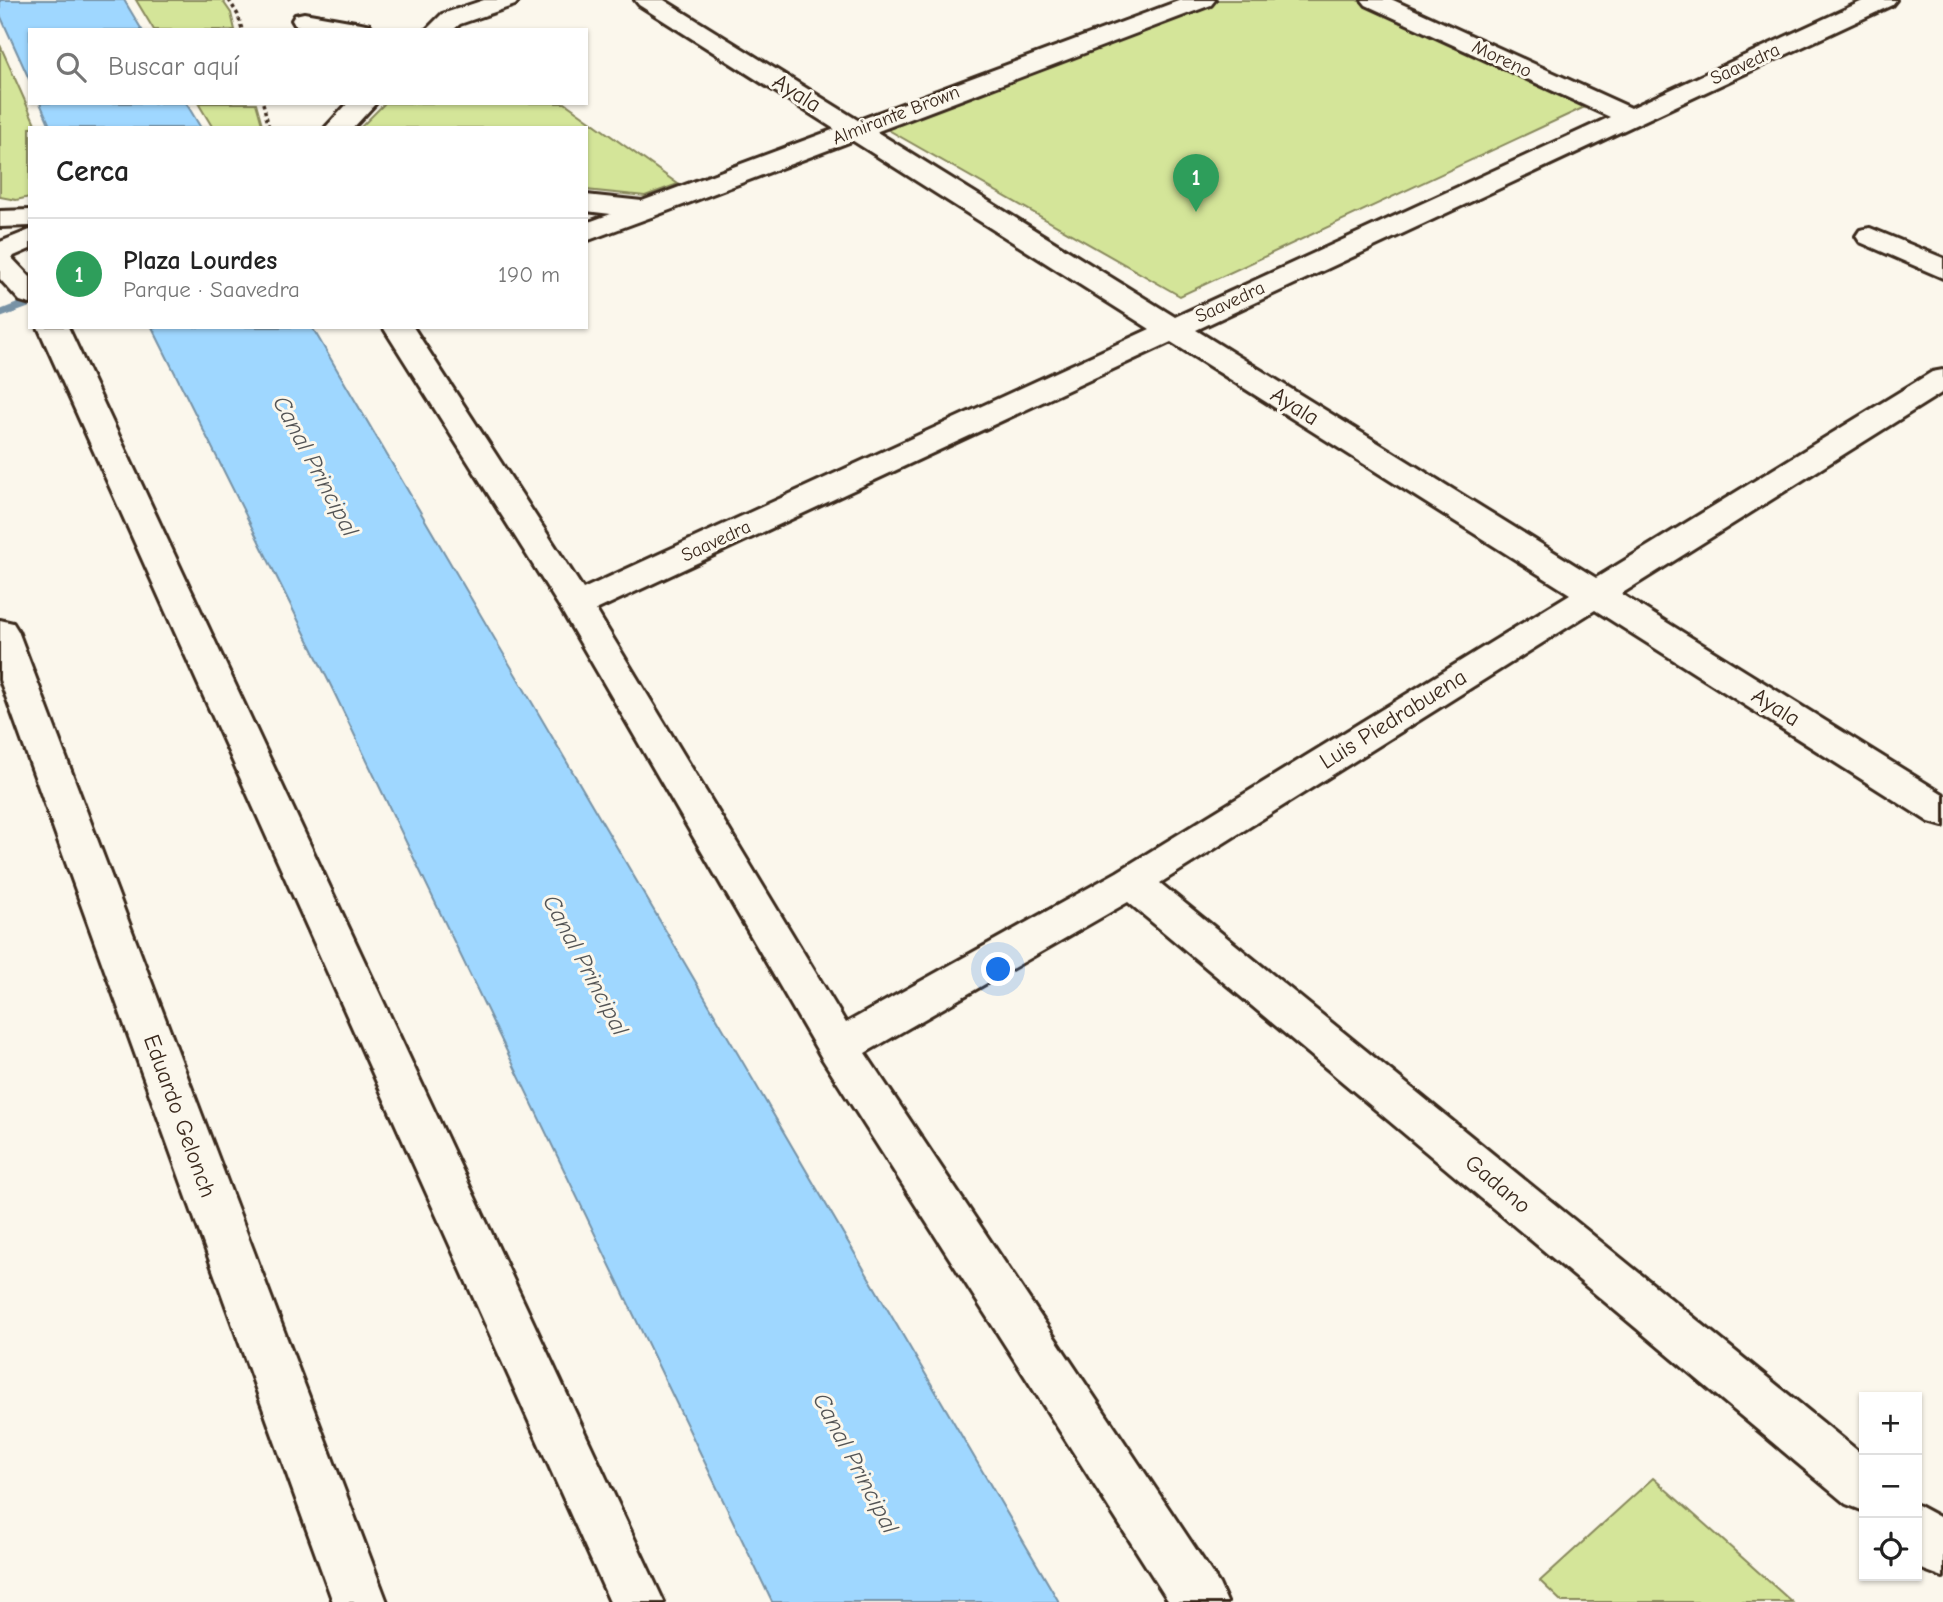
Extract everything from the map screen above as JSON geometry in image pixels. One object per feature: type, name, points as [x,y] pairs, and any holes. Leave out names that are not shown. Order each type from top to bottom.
[{"type":"street","points":[[440,28],[451,19],[507,0]]},
{"type":"street","name":"Ayala","points":[[648,0],[1943,812]]},
{"type":"street","name":"Almirante Brown","points":[[588,202],[644,210],[1203,0]]},
{"type":"street","name":"Moreno","points":[[1374,0],[1630,117]]},
{"type":"street","name":"Saavedra","points":[[576,606],[1884,0]]},
{"type":"street","points":[[304,20],[350,28]]},
{"type":"street","points":[[340,126],[361,105]]},
{"type":"street","points":[[588,232],[644,210]]},
{"type":"street","points":[[0,219],[28,218]]},
{"type":"street","points":[[1870,236],[1943,269]]},
{"type":"street","points":[[0,253],[28,239]]},
{"type":"street","points":[[0,262],[28,293]]},
{"type":"street","points":[[55,329],[637,1602]]},
{"type":"street","points":[[399,329],[576,606],[838,1048],[1200,1602]]},
{"type":"street","name":"Luis Piedrabuena","points":[[838,1048],[1131,882],[1943,380]]},
{"type":"street","name":"Eduardo Gelonch","points":[[0,631],[360,1602]]},
{"type":"street","name":"Gadano","points":[[1131,882],[1859,1483]]},
{"type":"street","points":[[1922,1534],[1943,1552]]},
{"type":"path","points":[[229,0],[238,15],[241,28]]},
{"type":"path","points":[[264,105],[269,126]]},
{"type":"green space","points":[[136,0],[222,0],[231,13],[235,28],[153,28]]},
{"type":"green space","points":[[1215,0],[1357,0],[1587,106],[1180,296],[885,128]]},
{"type":"green space","points":[[0,45],[36,126],[28,126],[28,197],[16,200],[0,197]]},
{"type":"green space","points":[[199,105],[257,105],[262,126],[212,126]]},
{"type":"green space","points":[[383,105],[568,105],[678,184],[645,196],[588,190],[588,126],[362,126]]},
{"type":"green space","points":[[1653,1478],[1792,1602],[1562,1602],[1540,1581]]},
{"type":"water","points":[[0,0],[124,0],[141,28],[28,28],[28,77],[0,15]]},
{"type":"water","points":[[41,105],[187,105],[200,126],[50,126]]},
{"type":"water","name":"Canal Principal","points":[[153,329],[313,329],[1059,1602],[772,1602],[331,686]]},
{"type":"waterway","points":[[0,314],[28,303]]},
{"type":"place","name":"Plaza Lourdes","points":[[1196,212]]}]
